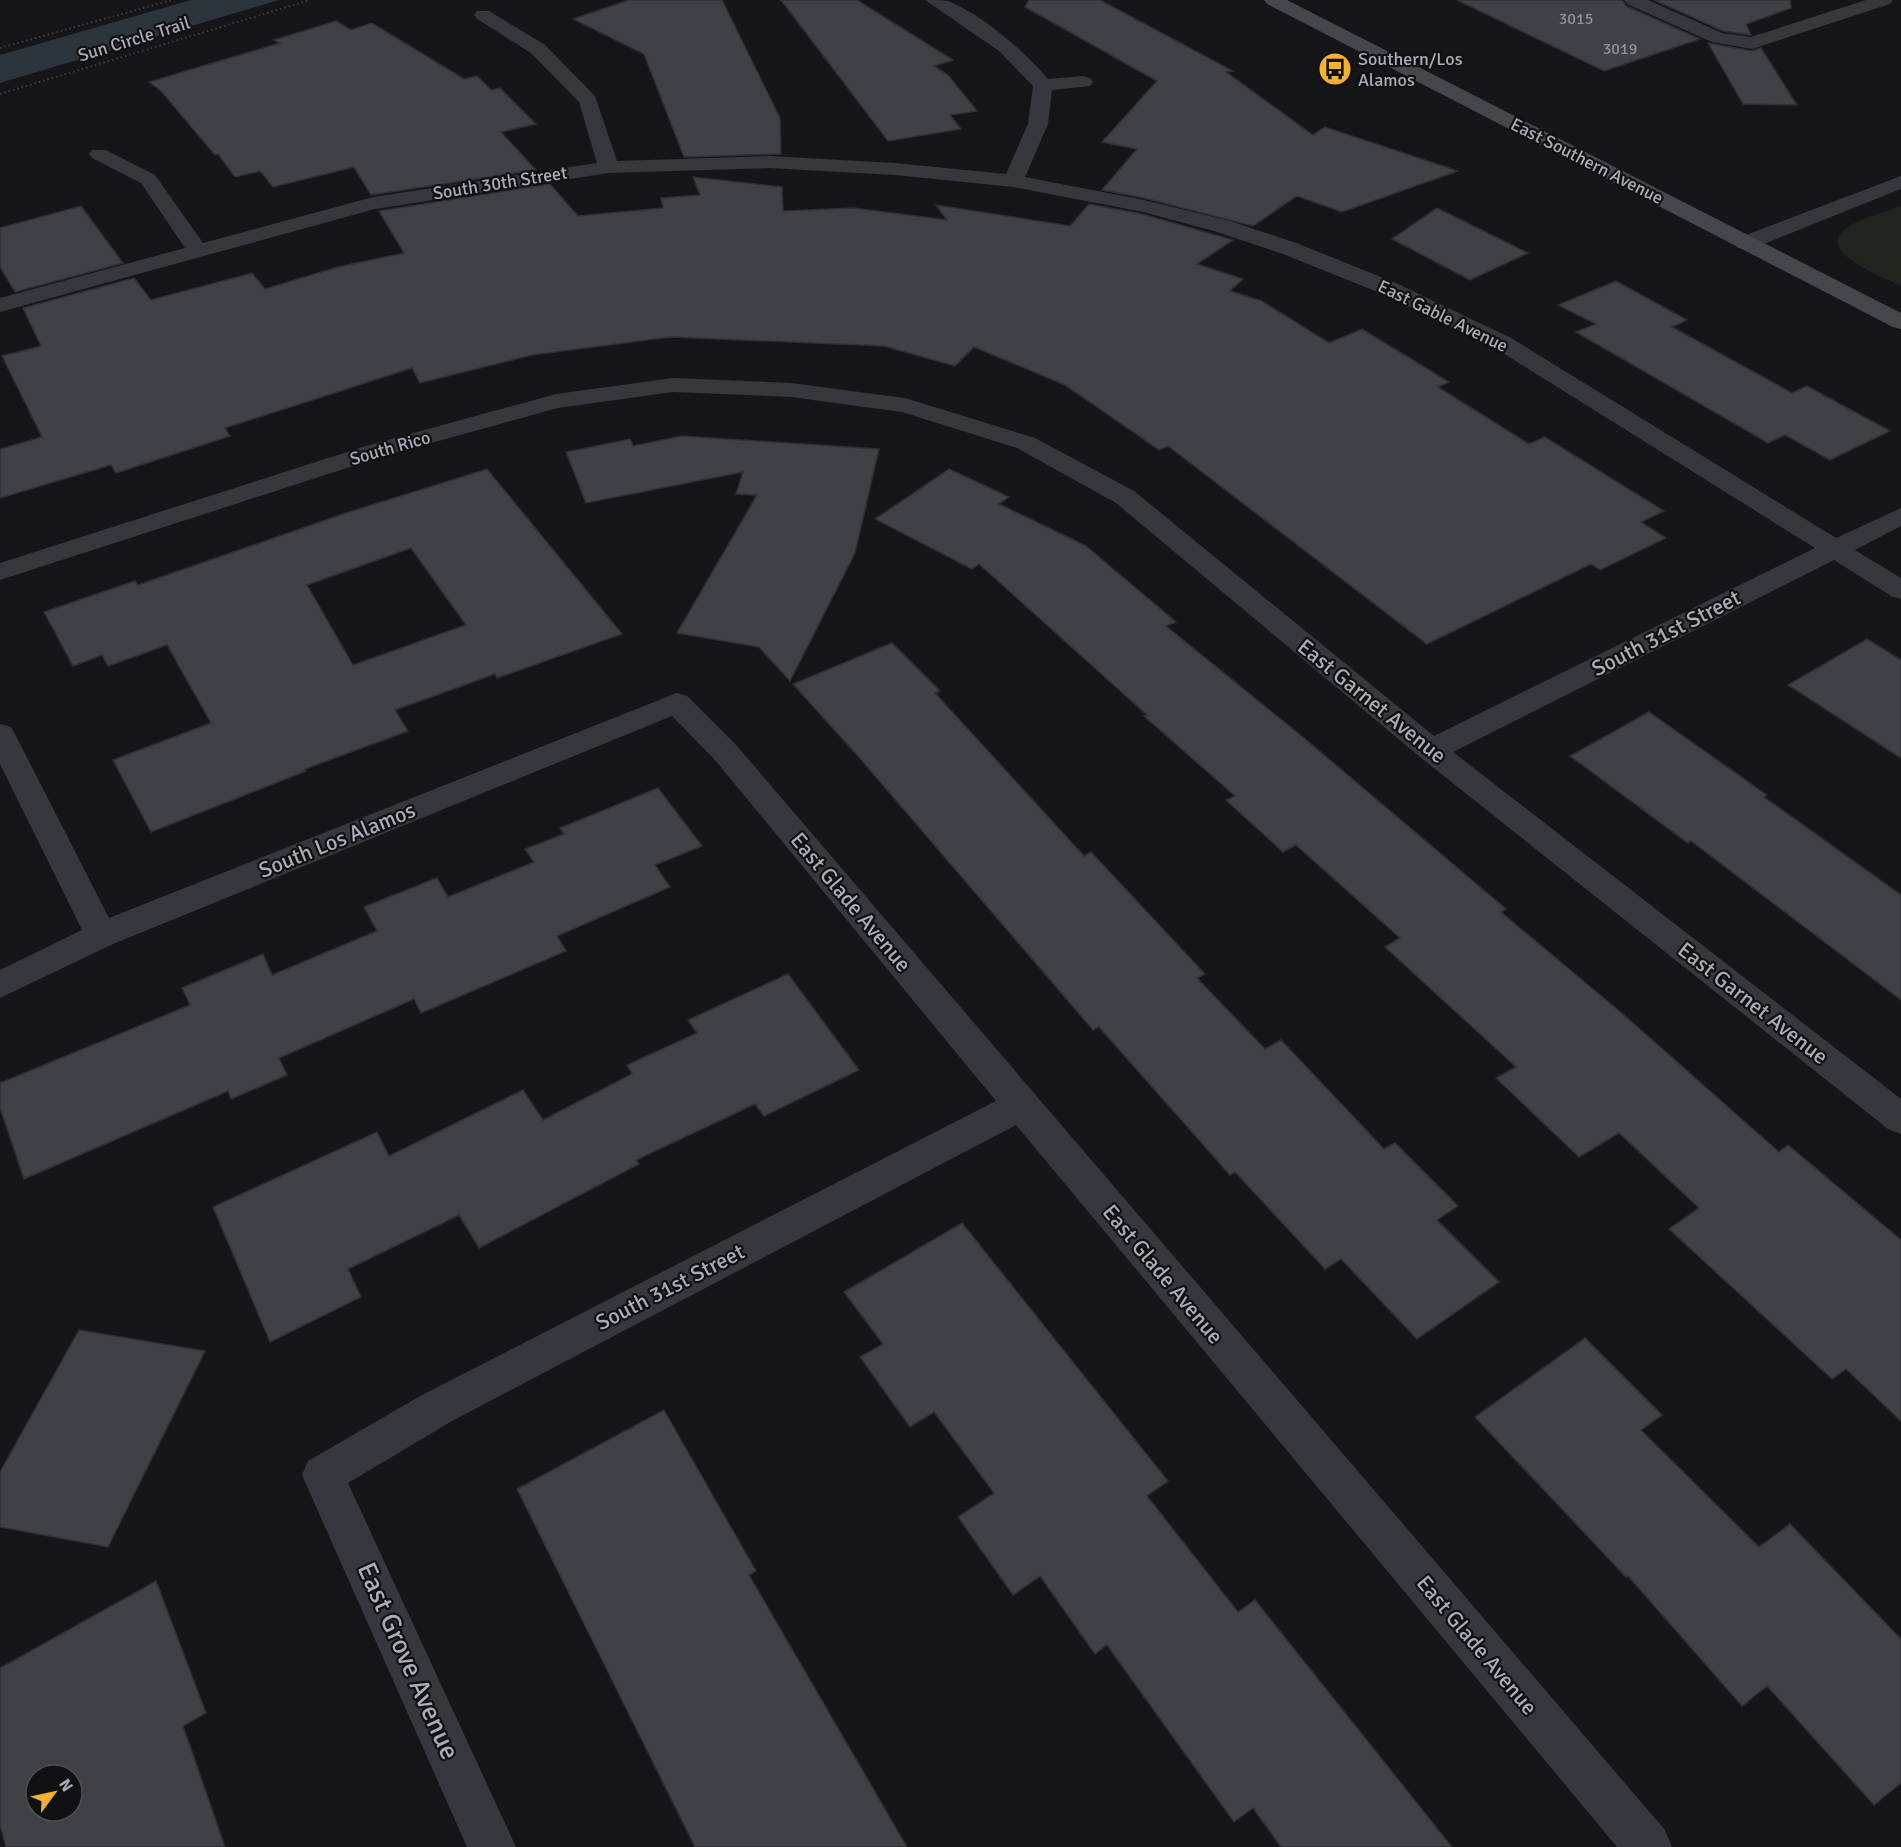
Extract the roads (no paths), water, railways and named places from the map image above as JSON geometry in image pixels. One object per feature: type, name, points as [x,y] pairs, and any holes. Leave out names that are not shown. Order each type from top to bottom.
[{"type":"main road","name":"East Southern Avenue","points":[[1273,0],[1901,322]]},
{"type":"street","points":[[934,0],[998,38],[1024,61],[1042,85],[1038,124],[1013,181]]},
{"type":"street","points":[[1633,0],[1718,38],[1752,43],[1884,0]]},
{"type":"street","points":[[483,15],[538,49],[588,100],[609,167]]},
{"type":"street","points":[[1042,85],[1083,82]]},
{"type":"street","points":[[99,154],[148,179],[198,252]]},
{"type":"street","name":"South 30th Street","points":[[0,305],[373,203],[609,167],[770,162],[895,169],[1013,181]]},
{"type":"street","name":"East Gable Avenue","points":[[1013,181],[1144,206],[1221,225],[1291,249],[1388,288],[1503,343],[1901,590]]},
{"type":"street","points":[[1746,243],[1901,182]]},
{"type":"street","name":"South Rico","points":[[0,573],[375,451],[556,401],[673,385],[791,390]]},
{"type":"street","name":"East Garnet Avenue","points":[[791,390],[905,405],[1026,443],[1125,497],[1431,750],[1901,1119]]},
{"type":"street","name":"South 31st Street","points":[[1431,750],[1901,516]]},
{"type":"street","name":"South Los Alamos","points":[[0,985],[101,935],[677,703]]},
{"type":"street","name":"East Glade Avenue","points":[[677,703],[726,753],[1648,1847]]},
{"type":"street","points":[[0,734],[101,935]]},
{"type":"street","name":"South 31st Street","points":[[323,1475],[437,1408],[1021,1105]]},
{"type":"street","name":"East Grove Avenue","points":[[323,1475],[492,1847]]},
{"type":"place","name":"Southern/Los Alamos","points":[[1335,69]]}]
